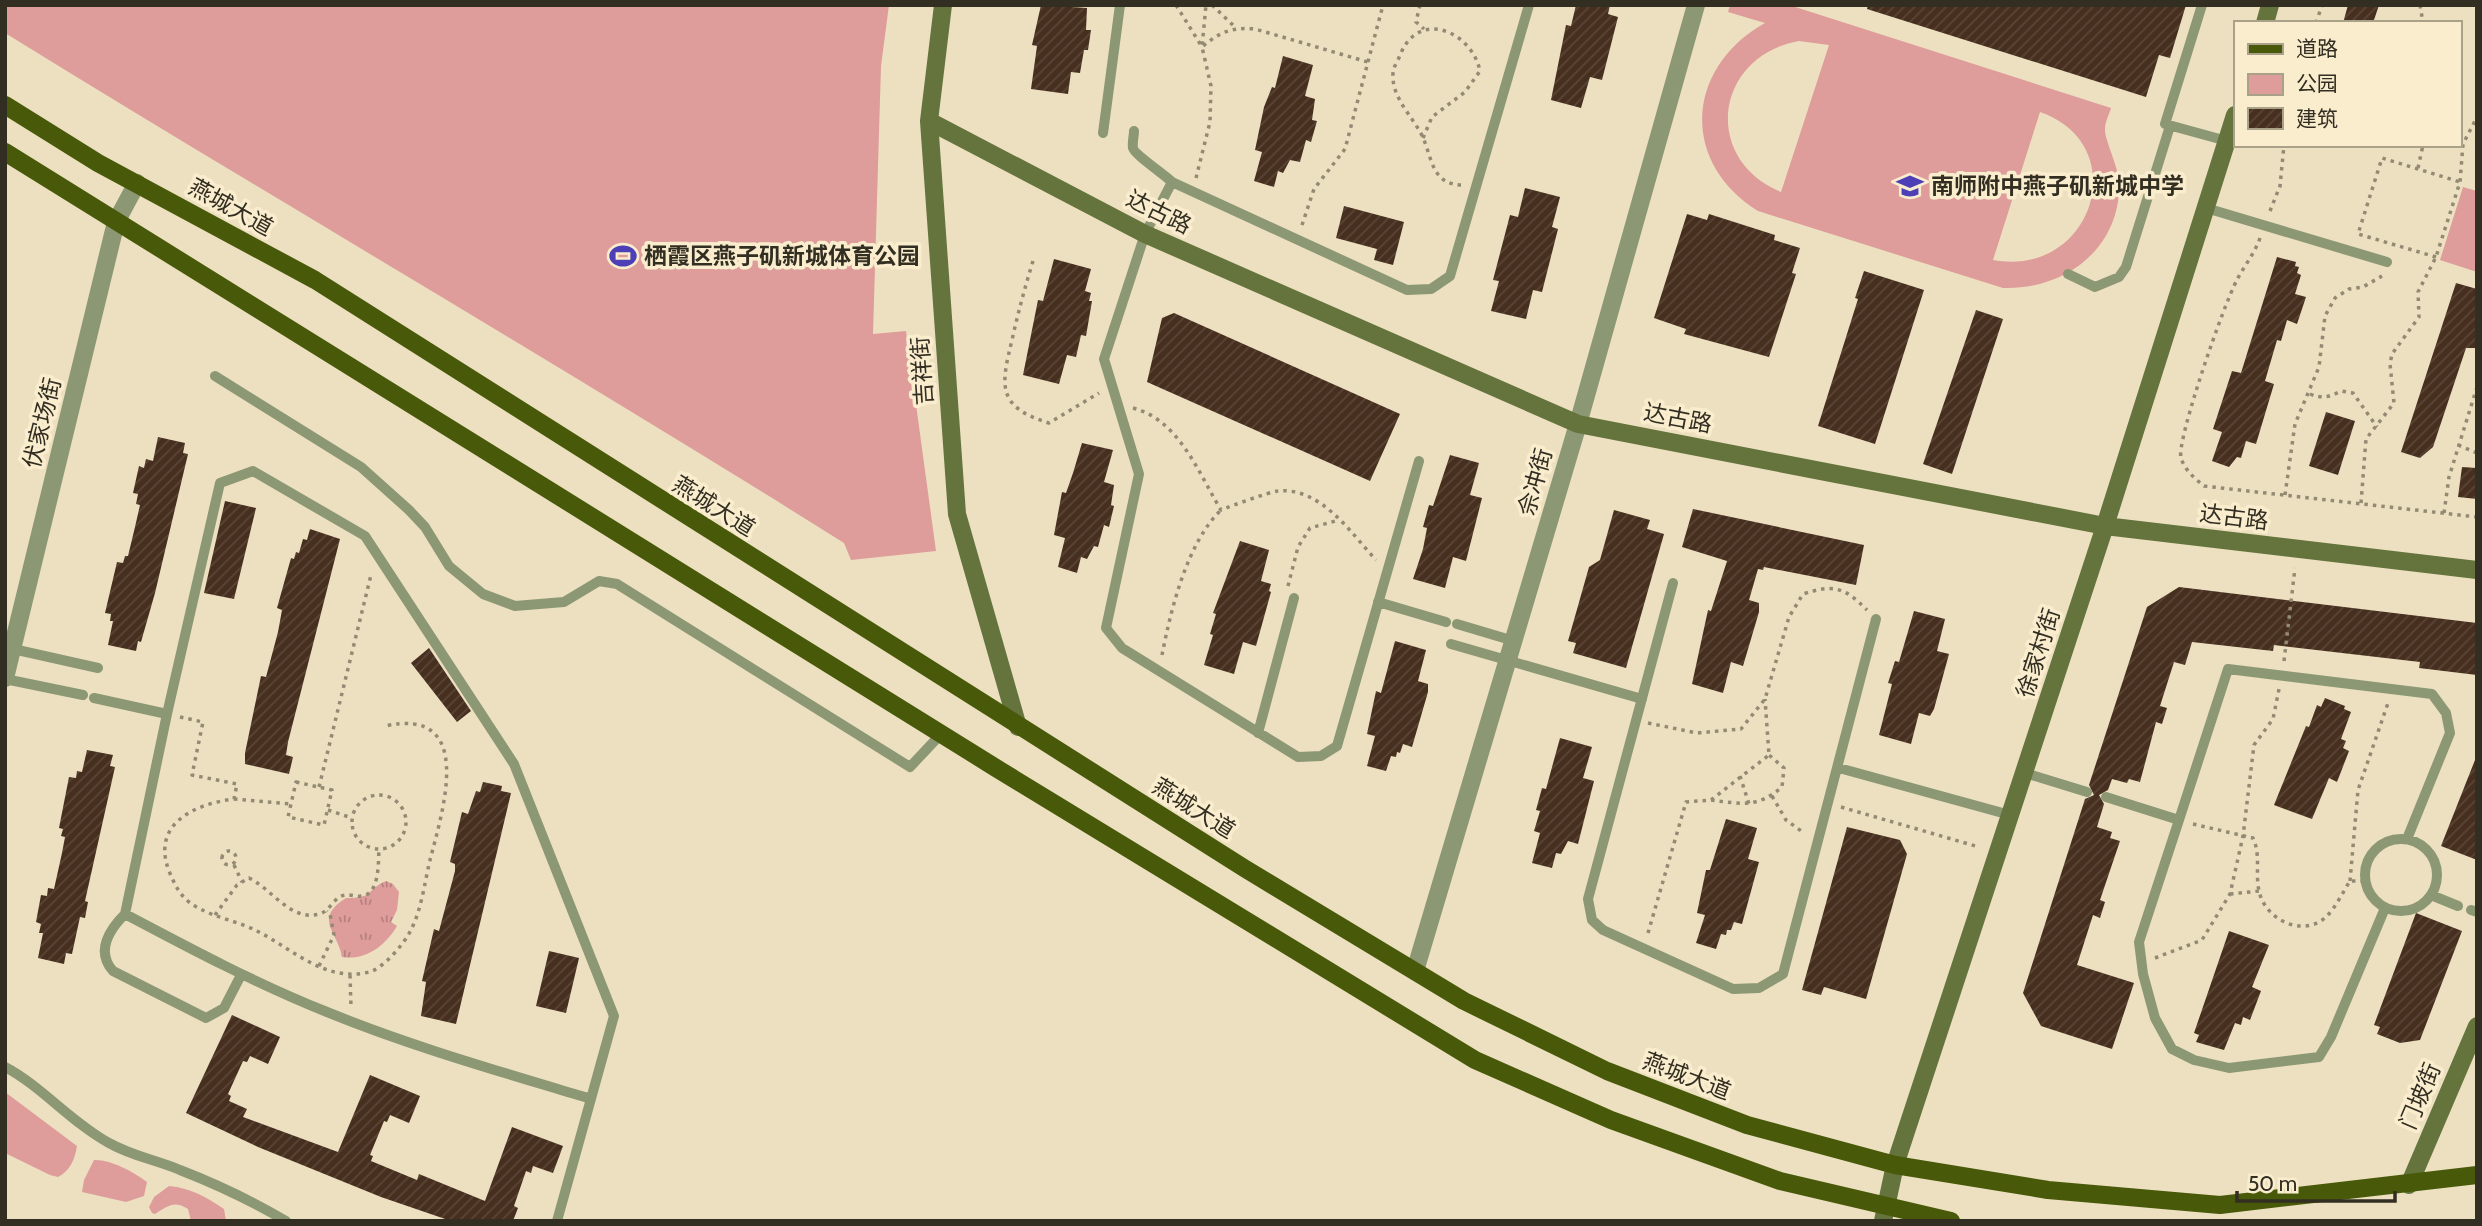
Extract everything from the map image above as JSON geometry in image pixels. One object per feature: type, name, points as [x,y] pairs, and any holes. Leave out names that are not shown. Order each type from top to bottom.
[{"type":"main road","name":"燕城大道","points":[[5,105],[137,183],[314,280],[1018,727],[1464,1001],[1607,1072],[1747,1125],[1895,1165],[2048,1190],[2220,1205],[2477,1175]]},
{"type":"main road","points":[[5,152],[942,734],[1475,1060],[1611,1120],[1767,1177],[1884,1213],[1951,1221]]},
{"type":"street","name":"吉祥街","points":[[943,5],[929,121],[957,514],[1018,727]]},
{"type":"street","name":"佘冲街","points":[[1415,971],[1578,424],[1696,5]]},
{"type":"street","name":"徐家村街","points":[[1884,1213],[1895,1165],[2105,526],[2234,118]]},
{"type":"street","name":"达古路","points":[[929,121],[1145,234],[1578,424],[2105,526],[2477,570]]},
{"type":"street","name":"伏家场街","points":[[7,667],[116,222],[137,183]]},
{"type":"street","name":"门坡街","points":[[2409,1185],[2477,1026]]},
{"type":"lane","points":[[1103,133],[1120,5]]},
{"type":"lane","points":[[1134,131],[1133,148],[1136,154],[1157,167],[1172,182],[1407,290],[1431,289],[1450,276],[1529,5]]},
{"type":"lane","points":[[2202,5],[2165,124],[2227,141]]},
{"type":"lane","points":[[2068,274],[2095,287],[2119,277],[2126,267],[2170,125]]},
{"type":"lane","points":[[1172,182],[1145,234],[1104,359],[1139,474],[1105,628],[1122,648],[1298,757],[1321,756],[1336,746],[1419,461]]},
{"type":"lane","points":[[2206,208],[2387,262]]},
{"type":"lane","points":[[215,376],[361,467],[410,510],[425,527],[449,566],[483,594],[514,606],[564,602],[599,581],[617,584],[910,767],[942,734]]},
{"type":"lane","points":[[241,975],[224,1008],[206,1018],[113,971],[106,957],[107,938],[125,914],[220,482],[253,471],[365,536],[514,764],[614,1016],[557,1221]]},
{"type":"lane","points":[[1673,583],[1588,899],[1591,920],[1603,930],[1733,989],[1759,988],[1783,974],[1839,768],[1876,618]]},
{"type":"lane","points":[[1258,733],[1294,598]]},
{"type":"lane","points":[[1378,602],[1514,641]]},
{"type":"lane","points":[[1451,644],[1642,699]]},
{"type":"lane","points":[[7,667],[98,668]]},
{"type":"lane","points":[[7,667],[89,697],[167,714]]},
{"type":"lane","points":[[2385,908],[2331,1037],[2319,1057],[2268,1066],[2229,1068],[2194,1060],[2172,1049],[2155,1018],[2141,964],[2139,942],[2228,669],[2432,694],[2446,713],[2450,733],[2407,839]]},
{"type":"lane","points":[[1839,768],[2010,816]]},
{"type":"lane","points":[[2025,773],[2087,792]]},
{"type":"lane","points":[[2106,797],[2179,820]]},
{"type":"lane","points":[[2407,839],[2417,843],[2432,856],[2437,876],[2431,895],[2415,908],[2405,911],[2385,908],[2370,895],[2365,881],[2366,866],[2377,848],[2386,842],[2407,839]]},
{"type":"lane","points":[[2431,895],[2458,905]]},
{"type":"lane","points":[[125,914],[241,975],[352,1021],[426,1049],[590,1099]]},
{"type":"lane","points":[[5,1067],[75,1122],[108,1143],[136,1157],[175,1168],[221,1187],[286,1221]]},
{"type":"path","points":[[1176,5],[1202,47],[1211,86],[1210,122],[1204,156],[1191,192]]},
{"type":"path","points":[[1202,47],[1209,5]]},
{"type":"path","points":[[1209,5],[1236,28]]},
{"type":"path","points":[[1298,241],[1314,188],[1345,149],[1383,5]]},
{"type":"path","points":[[1420,5],[1416,22],[1424,29]]},
{"type":"path","points":[[1423,138],[1432,117],[1465,92],[1480,71],[1477,57],[1458,36],[1440,27],[1424,29],[1406,42],[1393,72],[1397,95],[1423,138],[1432,168],[1443,180],[1455,185],[1477,185]]},
{"type":"path","points":[[1202,47],[1220,32],[1236,28],[1280,36],[1368,62]]},
{"type":"path","points":[[2361,504],[2366,439],[2394,403],[2389,364],[2392,354],[2420,317],[2418,292],[2435,257],[2460,182],[2463,145],[2477,117]]},
{"type":"path","points":[[2284,147],[2280,186],[2258,245],[2237,280],[2208,352],[2180,454],[2186,469],[2204,486],[2477,517]]},
{"type":"path","points":[[2418,169],[2423,147]]},
{"type":"path","points":[[2435,257],[2358,234],[2382,158],[2460,182]]},
{"type":"path","points":[[2285,495],[2295,425],[2319,367],[2325,316],[2335,298],[2349,289],[2363,287],[2381,278],[2394,245]]},
{"type":"path","points":[[1033,261],[1002,380],[1006,393],[1016,407],[1049,423],[1100,392],[1114,393],[1129,407],[1150,412],[1168,428],[1189,454],[1221,510]]},
{"type":"path","points":[[2444,513],[2449,477],[2477,387]]},
{"type":"path","points":[[2310,394],[2318,398],[2331,397],[2341,391],[2353,393],[2377,427]]},
{"type":"path","points":[[2458,445],[2477,453]]},
{"type":"path","points":[[1159,671],[1179,587],[1207,524],[1221,510],[1277,491],[1317,499],[1387,572]]},
{"type":"path","points":[[1294,598],[1287,589],[1298,547],[1310,528],[1339,520]]},
{"type":"path","points":[[2141,964],[2202,940],[2230,894],[2243,836],[2254,745],[2273,719],[2282,676],[2297,548]]},
{"type":"path","points":[[319,787],[376,554]]},
{"type":"path","points":[[1644,948],[1686,802],[1710,800],[1749,804],[1766,801],[1782,787],[1784,768],[1769,755],[1765,699],[1789,617],[1803,594],[1824,587],[1849,591],[1876,618]]},
{"type":"path","points":[[2179,820],[2253,838],[2257,847],[2259,891],[2264,904],[2279,922],[2298,927],[2325,918],[2350,881],[2358,790],[2392,689]]},
{"type":"path","points":[[1636,720],[1697,733],[1723,733],[1741,729],[1765,699]]},
{"type":"path","points":[[167,714],[203,722],[192,775],[237,784],[234,799]]},
{"type":"path","points":[[291,804],[234,799],[196,808],[172,825],[164,844],[167,867],[176,888],[189,902],[259,932],[319,967],[350,975],[372,971],[408,936],[419,907],[442,813],[448,772],[441,740],[422,724],[407,721],[385,726]]},
{"type":"path","points":[[1710,800],[1769,755]]},
{"type":"path","points":[[1740,775],[1749,804]]},
{"type":"path","points":[[296,782],[319,787],[332,790],[324,825],[288,817],[296,782]]},
{"type":"path","points":[[1772,796],[1786,820],[1797,830],[1820,839]]},
{"type":"path","points":[[369,797],[389,797],[402,807],[404,832],[392,846],[379,849],[365,846],[358,839],[352,818],[360,803],[369,797]]},
{"type":"path","points":[[1829,804],[1997,853]]},
{"type":"path","points":[[328,809],[352,818]]},
{"type":"path","points":[[215,915],[242,882],[249,878],[260,883],[295,912],[309,916],[327,911],[345,895],[362,897],[371,891],[377,872],[379,849]]},
{"type":"path","points":[[234,864],[225,865],[222,861],[225,852],[234,852],[234,864],[242,882]]},
{"type":"path","points":[[2350,881],[2365,881]]},
{"type":"path","points":[[2230,894],[2259,891]]},
{"type":"path","points":[[319,967],[334,936],[327,911]]},
{"type":"path","points":[[350,975],[352,1021]]},
{"type":"green space","name":"栖霞区燕子矶新城体育公园","points":[[5,5],[889,5],[881,66],[873,334],[906,331],[936,551],[851,560],[844,543],[5,33]]},
{"type":"green space","points":[[1730,5],[1789,5],[2111,108],[2105,133],[2119,181],[2117,205],[2111,226],[2100,245],[2068,273],[2048,282],[2003,288],[1758,211],[1732,191],[1715,167],[1705,142],[1702,115],[1707,89],[1719,64],[1739,42],[1765,23],[1728,12]],"holes":[[[1799,41],[1829,45],[1781,192],[1755,177],[1738,157],[1729,134],[1728,110],[1735,87],[1750,66],[1771,50]],[[2040,112],[2069,128],[2087,151],[2093,178],[2090,205],[2077,230],[2056,249],[2028,260],[1993,260]]]},
{"type":"green space","points":[[2463,187],[2477,191],[2477,272],[2440,260]]},
{"type":"green space","points":[[386,881],[393,884],[399,892],[397,910],[391,922],[397,926],[381,945],[367,954],[342,957],[330,926],[331,913],[346,898],[366,895]]},
{"type":"green space","points":[[5,1092],[77,1146],[71,1164],[58,1177],[5,1153]]},
{"type":"green space","points":[[94,1160],[114,1164],[142,1178],[147,1182],[144,1196],[126,1202],[82,1192],[84,1180]]},
{"type":"green space","points":[[169,1186],[191,1191],[211,1201],[224,1209],[226,1221],[191,1221],[188,1209],[179,1205],[171,1205],[152,1213],[149,1207],[154,1197]]},
{"type":"building","points":[[1041,5],[1087,8],[1086,30],[1091,30],[1088,50],[1084,50],[1080,73],[1071,72],[1068,94],[1031,89],[1037,46],[1032,45]]},
{"type":"building","points":[[1576,5],[1610,5],[1608,14],[1618,17],[1602,80],[1590,77],[1581,108],[1551,100],[1566,25],[1571,26]]},
{"type":"building","points":[[1868,5],[2186,5],[2170,58],[2159,55],[2146,97],[1867,9]]},
{"type":"building","points":[[2348,5],[2379,5],[2374,21],[2344,21]]},
{"type":"building","points":[[1283,56],[1313,65],[1305,96],[1315,99],[1312,120],[1317,121],[1311,142],[1306,140],[1300,162],[1290,160],[1283,173],[1278,171],[1274,187],[1254,181],[1262,152],[1255,150],[1264,107],[1272,87],[1275,88]]},
{"type":"building","points":[[1525,188],[1560,197],[1552,227],[1558,229],[1542,292],[1533,290],[1526,319],[1491,311],[1499,281],[1493,280],[1510,215],[1518,217]]},
{"type":"building","points":[[1344,206],[1404,222],[1393,265],[1374,260],[1377,249],[1336,238]]},
{"type":"building","points":[[1687,214],[1707,220],[1709,214],[1775,235],[1774,240],[1800,248],[1792,273],[1796,274],[1769,357],[1684,334],[1686,329],[1654,318]]},
{"type":"building","points":[[2277,257],[2296,262],[2295,266],[2299,267],[2297,273],[2301,275],[2295,294],[2306,297],[2297,324],[2287,320],[2281,341],[2277,340],[2265,381],[2274,384],[2256,444],[2246,441],[2241,458],[2237,457],[2229,467],[2212,461],[2222,432],[2213,429],[2232,371],[2241,373]]},
{"type":"building","points":[[1054,259],[1091,269],[1085,291],[1091,293],[1089,301],[1092,301],[1086,336],[1081,335],[1076,357],[1067,355],[1059,384],[1023,375],[1038,300],[1043,301]]},
{"type":"building","points":[[1864,271],[1924,290],[1875,444],[1818,426],[1858,299],[1855,298]]},
{"type":"building","points":[[2456,283],[2477,289],[2477,348],[2466,348],[2433,447],[2420,458],[2401,452]]},
{"type":"building","points":[[1976,310],[2003,319],[1952,474],[1923,464]]},
{"type":"building","points":[[1174,313],[1400,414],[1370,481],[1147,382],[1162,318]]},
{"type":"building","points":[[2326,412],[2355,421],[2338,475],[2309,466]]},
{"type":"building","points":[[158,437],[185,443],[183,453],[188,454],[155,593],[136,651],[108,645],[113,621],[110,621],[111,614],[105,613],[117,562],[123,563],[125,556],[128,556],[135,527],[140,505],[136,504],[138,494],[133,493],[139,466],[144,468],[146,459],[153,461]]},
{"type":"building","points":[[1082,443],[1113,450],[1104,482],[1114,485],[1111,505],[1114,506],[1109,527],[1104,525],[1098,547],[1094,546],[1087,559],[1081,557],[1077,573],[1058,567],[1065,538],[1054,535],[1062,492],[1066,493]]},
{"type":"building","points":[[1450,455],[1479,463],[1470,495],[1482,498],[1466,561],[1453,557],[1445,588],[1413,579],[1423,549],[1427,528],[1423,527],[1429,505],[1433,506]]},
{"type":"building","points":[[2462,467],[2477,468],[2477,499],[2458,497]]},
{"type":"building","points":[[225,501],[256,508],[234,599],[204,593]]},
{"type":"building","points":[[1693,509],[1864,545],[1856,585],[1764,567],[1763,570],[1758,569],[1749,600],[1759,603],[1759,612],[1743,666],[1731,662],[1723,693],[1692,684],[1708,610],[1711,611],[1727,561],[1682,547]]},
{"type":"building","points":[[1614,510],[1650,520],[1647,529],[1664,534],[1626,668],[1573,653],[1576,643],[1568,641],[1589,567],[1600,560]]},
{"type":"building","points":[[310,529],[340,539],[288,742],[286,755],[293,757],[289,774],[245,764],[245,753],[261,676],[266,677],[278,632],[282,610],[277,608],[291,558],[294,559],[296,552],[299,553],[303,539],[307,540]]},
{"type":"building","points":[[1240,541],[1269,550],[1261,581],[1271,584],[1271,592],[1256,646],[1243,642],[1234,674],[1204,665],[1213,635],[1210,634],[1216,614],[1213,613]]},
{"type":"building","points":[[2179,587],[2477,623],[2477,675],[2419,668],[2420,662],[2274,645],[2273,651],[2192,642],[2185,665],[2174,662],[2160,706],[2167,708],[2162,724],[2156,722],[2140,782],[2129,779],[2127,783],[2112,779],[2108,790],[2099,795],[2104,804],[2097,827],[2112,832],[2110,838],[2120,841],[2100,900],[2105,902],[2100,918],[2093,915],[2077,965],[2134,983],[2112,1049],[2041,1026],[2023,993],[2085,799],[2094,795],[2089,785],[2147,607]]},
{"type":"building","points":[[1914,611],[1945,619],[1937,651],[1949,654],[1934,709],[1930,716],[1919,713],[1911,744],[1879,735],[1892,684],[1888,683],[1895,661],[1899,662]]},
{"type":"building","points":[[1395,641],[1426,650],[1418,681],[1428,684],[1428,692],[1412,747],[1403,744],[1396,757],[1391,756],[1386,771],[1367,766],[1375,736],[1367,734],[1376,691],[1381,693]]},
{"type":"building","points":[[429,648],[471,711],[457,722],[411,663]]},
{"type":"building","points":[[2325,698],[2345,706],[2344,709],[2351,712],[2341,739],[2346,741],[2343,748],[2349,751],[2337,782],[2329,778],[2312,819],[2274,805],[2306,726],[2309,727],[2317,705],[2321,707]]},
{"type":"building","points":[[1560,738],[1592,747],[1583,778],[1594,781],[1578,844],[1568,841],[1561,854],[1556,853],[1552,868],[1532,863],[1540,833],[1534,831],[1540,811],[1536,810],[1542,788],[1546,789]]},
{"type":"building","points":[[87,750],[113,755],[110,766],[115,767],[85,901],[88,902],[85,918],[80,917],[72,954],[66,953],[64,964],[38,958],[43,933],[39,933],[41,924],[36,922],[41,895],[47,896],[48,888],[54,889],[65,837],[61,836],[63,829],[59,828],[69,777],[76,778],[77,771],[82,772]]},
{"type":"building","points":[[2477,760],[2477,860],[2441,846]]},
{"type":"building","points":[[483,782],[502,786],[501,791],[511,793],[456,1024],[421,1016],[426,982],[422,981],[434,929],[439,931],[455,871],[455,864],[450,862],[462,812],[468,814],[476,791],[480,792]]},
{"type":"building","points":[[1726,819],[1757,828],[1748,859],[1759,862],[1742,924],[1734,922],[1726,935],[1721,934],[1716,949],[1696,943],[1705,915],[1697,913],[1706,870],[1710,870]]},
{"type":"building","points":[[1847,827],[1900,840],[1907,854],[1866,999],[1824,987],[1821,995],[1802,990]]},
{"type":"building","points":[[2416,913],[2462,931],[2420,1040],[2400,1043],[2377,1034],[2380,1027],[2374,1025]]},
{"type":"building","points":[[2229,931],[2269,945],[2252,987],[2261,991],[2250,1020],[2243,1017],[2241,1025],[2235,1023],[2224,1050],[2196,1042],[2199,1035],[2194,1033]]},
{"type":"building","points":[[549,951],[579,958],[566,1013],[536,1006]]},
{"type":"building","points":[[232,1015],[280,1037],[268,1064],[250,1056],[247,1062],[243,1061],[228,1094],[231,1096],[229,1101],[247,1109],[243,1117],[338,1152],[370,1075],[420,1096],[409,1123],[390,1115],[387,1122],[384,1121],[370,1155],[373,1156],[371,1161],[417,1180],[419,1174],[485,1201],[512,1127],[563,1146],[553,1173],[533,1166],[531,1173],[526,1171],[514,1206],[518,1208],[513,1221],[451,1221],[381,1197],[258,1147],[186,1113]]},
{"type":"place","name":"南师附中燕子矶新城中学","points":[[1910,186]]},
{"type":"place","name":"栖霞区燕子矶新城体育公园","points":[[623,256]]}]
